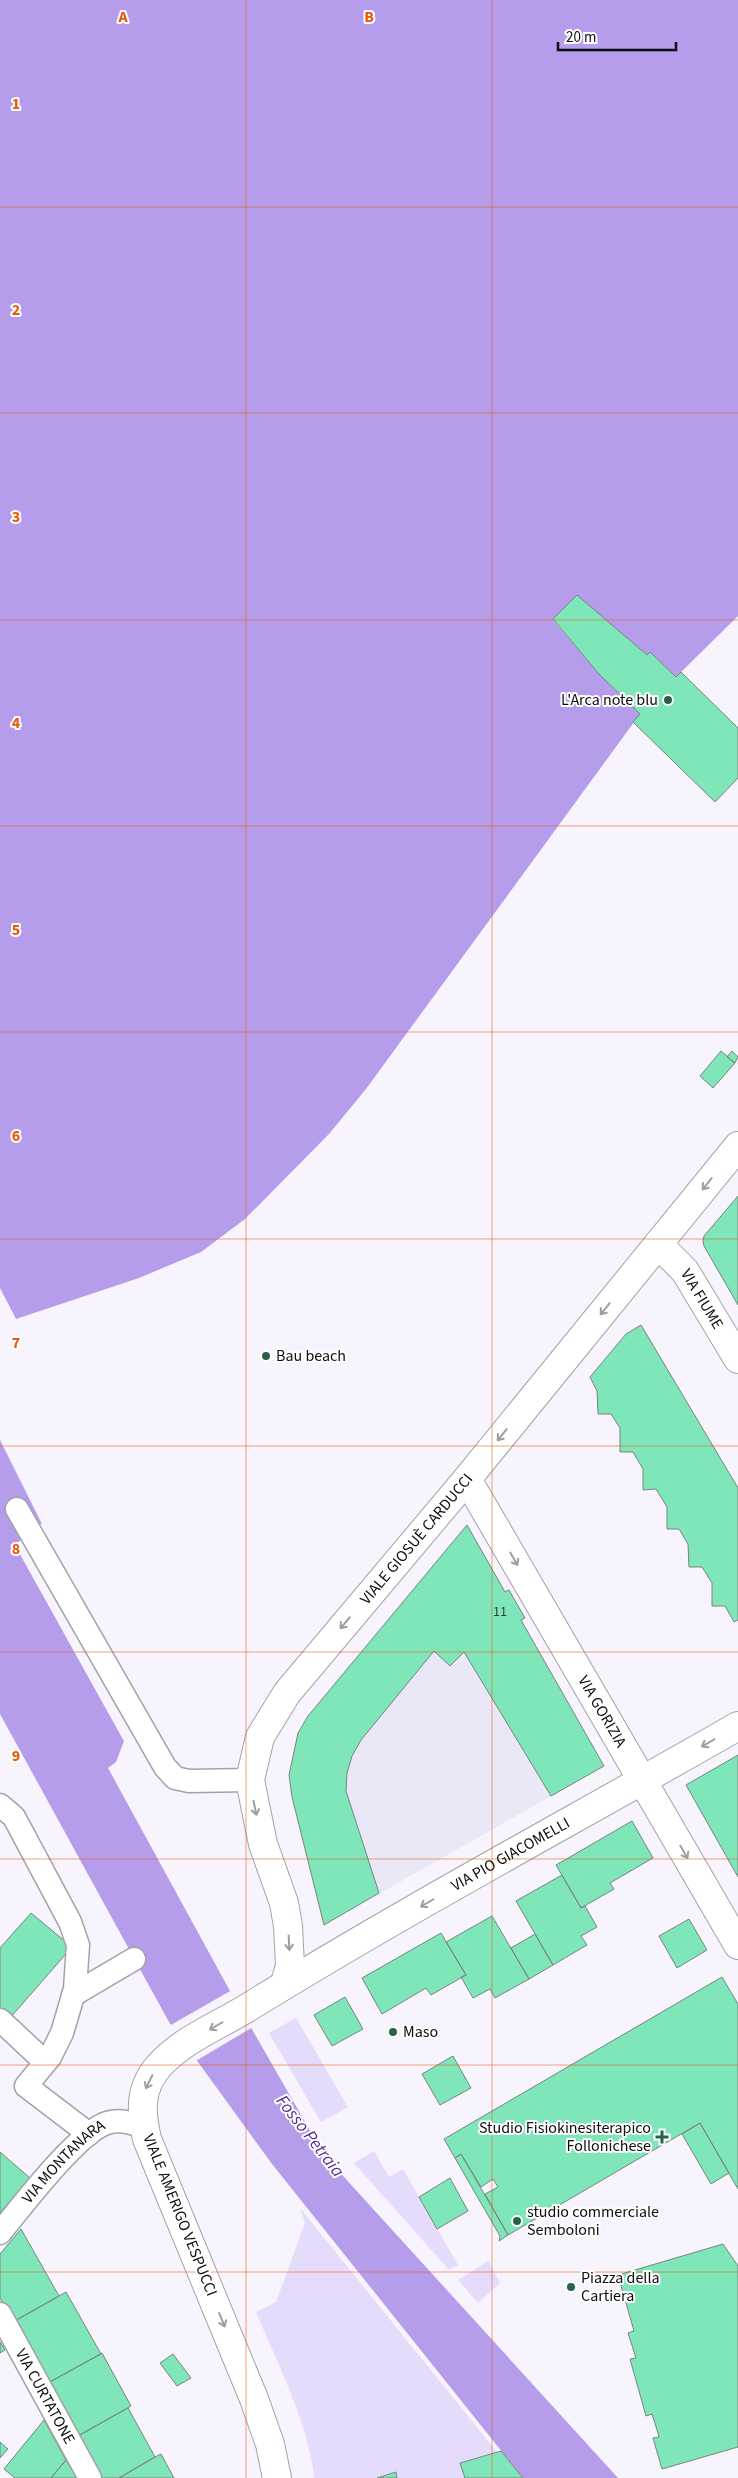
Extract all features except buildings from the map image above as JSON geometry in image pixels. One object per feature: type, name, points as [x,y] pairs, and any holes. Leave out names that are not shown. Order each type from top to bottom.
[{"type":"street","name":"VIALE GIOSUÈ CARDUCCI","points":[[285,1984],[290,1966],[288,1926],[284,1903],[263,1844],[250,1780],[253,1758],[260,1737],[287,1693],[467,1479],[738,1146]]},
{"type":"street","name":"VIA FIUME","points":[[658,1244],[685,1272],[738,1360]]},
{"type":"street","name":"VIA GORIZIA","points":[[467,1479],[738,1944]]},
{"type":"street","name":"VIA PIO GIACOMELLI","points":[[285,1984],[738,1726]]},
{"type":"street","name":"VIALE AMERIGO VESPUCCI","points":[[278,2478],[270,2444],[254,2399],[147,2139],[144,2127],[142,2098],[156,2069],[179,2048],[285,1984]]},
{"type":"lane","points":[[18,1509],[165,1767],[175,1778],[189,1782],[250,1780]]},
{"type":"lane","points":[[0,1805],[14,1817],[70,1922],[78,1945],[78,1965],[73,1995],[62,2033],[45,2062],[26,2086],[89,2134]]},
{"type":"lane","points":[[73,1995],[134,1959]]},
{"type":"lane","points":[[0,2020],[45,2062]]},
{"type":"lane","name":"VIA MONTANARA","points":[[0,2233],[48,2174],[89,2134],[104,2124],[112,2122],[128,2122],[144,2127]]},
{"type":"lane","name":"VIA CURTATONE","points":[[0,2314],[90,2478]]},
{"type":"shaded area","points":[[467,1525],[505,1592],[509,1590],[525,1618],[521,1620],[604,1766],[324,1925],[292,1797],[289,1775],[298,1733],[308,1716]]},
{"type":"shaded area","points":[[296,2018],[348,2107],[321,2122],[269,2033]]},
{"type":"shaded area","points":[[374,2151],[389,2177],[403,2169],[458,2265],[449,2270],[354,2163]]},
{"type":"shaded area","points":[[300,2208],[497,2452],[460,2463],[465,2478],[314,2478],[306,2437],[299,2416],[256,2312],[276,2302],[305,2223]]},
{"type":"shaded area","points":[[488,2261],[500,2283],[478,2303],[458,2280]]},
{"type":"water","points":[[0,0],[738,0],[738,616],[676,677],[650,652],[647,655],[577,595],[553,620],[599,674],[640,714],[366,1089],[329,1134],[245,1219],[201,1252],[139,1278],[16,1319],[0,1288]]},
{"type":"water","name":"Fosso Petraia","points":[[0,1440],[42,1524],[15,1545],[124,1741],[116,1762],[108,1768],[230,1991],[324,2155],[618,2478],[523,2478],[272,2164],[169,2022],[0,1714]]},
{"type":"pier","points":[[0,1438],[45,1523],[18,1546],[125,1735],[124,1741],[15,1545],[42,1523]]},
{"type":"pier","points":[[232,1990],[253,2027],[194,2062],[169,2026]]},
{"type":"place","name":"L'Arca note blu","points":[[668,700]]},
{"type":"place","name":"Bau beach","points":[[266,1356]]},
{"type":"place","name":"Maso","points":[[393,2032]]},
{"type":"place","name":"Studio Fisiokinesiterapico Follonichese","points":[[662,2137]]},
{"type":"place","name":"studio commerciale Semboloni","points":[[517,2221]]},
{"type":"place","name":"Piazza della Cartiera","points":[[571,2287]]}]
